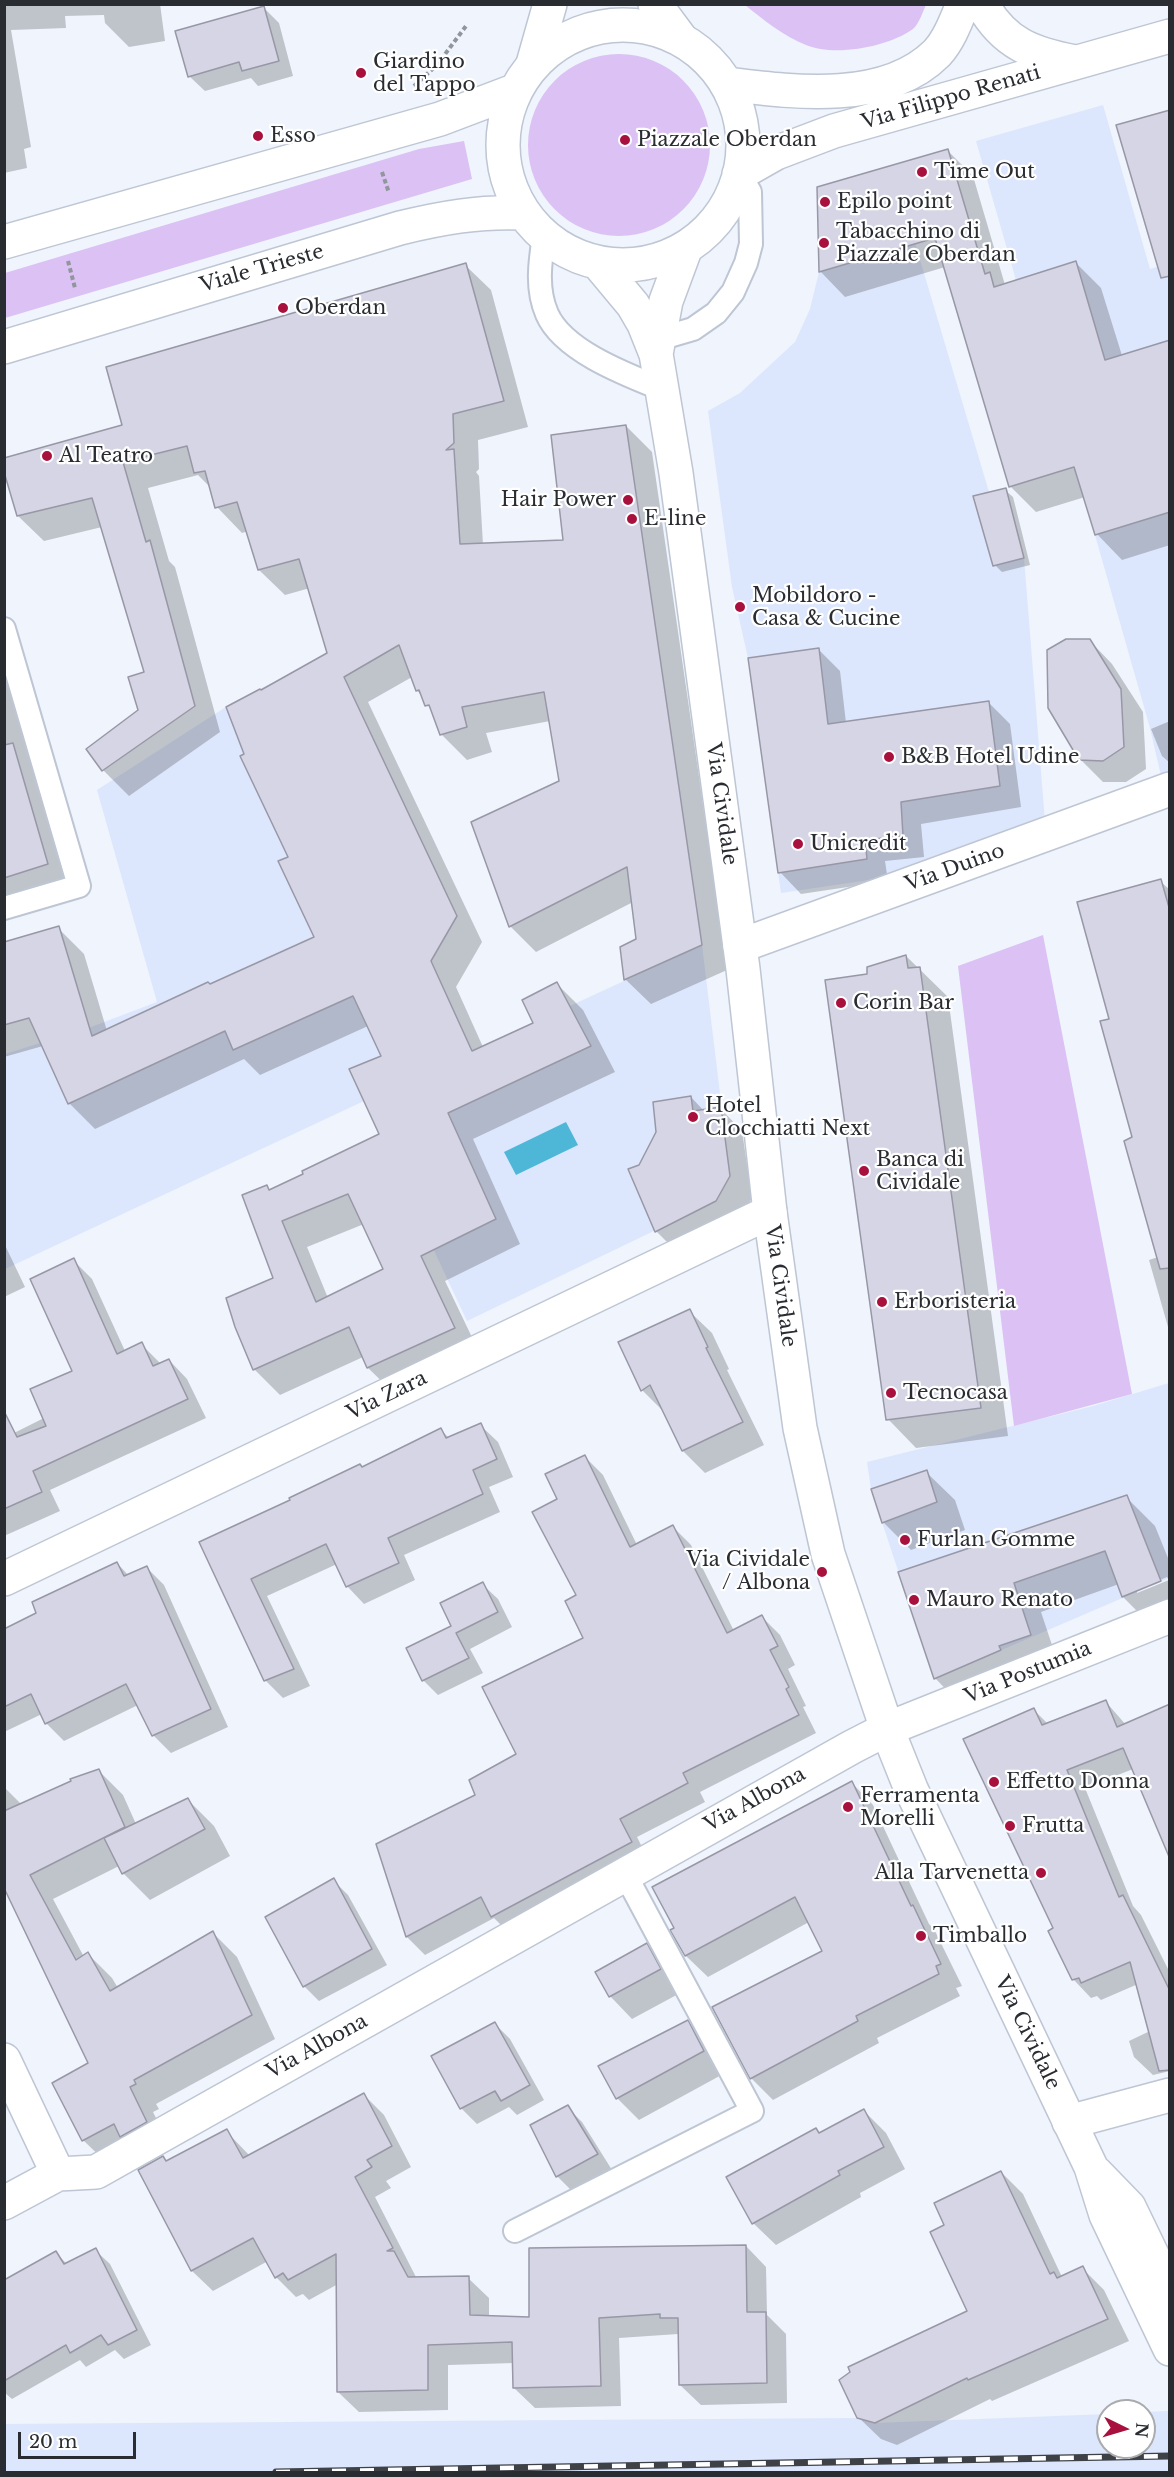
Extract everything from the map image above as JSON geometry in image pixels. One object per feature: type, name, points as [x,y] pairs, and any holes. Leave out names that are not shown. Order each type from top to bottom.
[{"type":"main road","points":[[533,64],[550,4]]},
{"type":"main road","points":[[655,4],[681,39]]},
{"type":"main road","points":[[727,84],[808,92],[857,88],[893,80],[918,68],[938,52],[951,32],[963,4]]},
{"type":"main road","points":[[982,4],[992,23],[1010,39],[1027,49],[1049,57],[1077,62]]},
{"type":"main road","points":[[618,24],[651,27],[681,39],[707,58],[727,84],[739,114],[743,144],[739,174],[728,203],[710,228],[686,247],[659,260],[628,265],[598,263],[569,253],[533,225],[509,186],[502,154],[504,122],[514,91],[533,64],[557,43],[587,29],[618,24]]},
{"type":"main road","name":"Via Filippo Renati","points":[[739,174],[776,153],[834,131],[1170,36]]},
{"type":"main road","points":[[4,242],[440,119],[514,91]]},
{"type":"main road","name":"Viale Trieste","points":[[4,347],[400,228],[444,217],[493,212],[533,225]]},
{"type":"main road","points":[[658,347],[669,293],[686,247]]},
{"type":"main road","points":[[598,263],[633,305],[658,347]]},
{"type":"main road","name":"Via Cividale","points":[[658,347],[740,946],[770,1212],[800,1428],[828,1554],[887,1729],[931,1832],[1090,2167],[1106,2215],[1170,2349]]},
{"type":"main road","name":"Via Duino","points":[[740,946],[1170,789]]},
{"type":"main road","name":"Via Zara","points":[[4,1579],[770,1212]]},
{"type":"main road","name":"Via Postumia","points":[[887,1729],[1170,1616]]},
{"type":"main road","name":"Via Albona","points":[[4,2203],[58,2174],[96,2172],[887,1729]]},
{"type":"main road","points":[[4,2060],[58,2174]]},
{"type":"main road","points":[[1069,2122],[1170,2096]]},
{"type":"main road","name":"Via Cividale","points":[[1090,2167],[1129,2207],[1170,2292]]},
{"type":"lane","points":[[658,347],[693,329],[716,313],[733,292],[746,263],[751,244],[750,192],[739,174]]},
{"type":"lane","points":[[533,225],[542,297],[548,316],[560,332],[583,351],[609,367],[662,389]]},
{"type":"lane","points":[[4,628],[79,886],[4,908]]},
{"type":"lane","points":[[515,2231],[752,2110],[625,1874]]},
{"type":"path","points":[[379,161],[391,203]]},
{"type":"path","points":[[67,254],[78,296]]},
{"type":"shaded area","points":[[745,5],[926,5],[913,29],[890,41],[861,48],[831,50],[806,45],[789,37]]},
{"type":"shaded area","points":[[619,54],[654,61],[670,69],[683,81],[695,94],[703,110],[710,145],[703,180],[695,196],[683,209],[670,221],[654,229],[619,236],[584,229],[568,221],[555,209],[543,196],[535,180],[528,145],[535,110],[543,94],[555,81],[568,69],[584,61]]},
{"type":"shaded area","points":[[1103,105],[1150,269],[1169,263],[1170,773],[1161,776],[1150,728],[1095,535],[1016,280],[976,141]]},
{"type":"shaded area","points":[[464,141],[472,179],[5,318],[5,273],[419,149]]},
{"type":"shaded area","points":[[915,243],[989,492],[973,497],[993,565],[1024,558],[1045,822],[876,879],[781,893],[748,658],[732,587],[708,411],[740,393],[795,342],[810,309],[819,272]]},
{"type":"shaded area","points":[[280,679],[442,1065],[702,945],[730,1176],[716,1201],[467,1321],[364,1101],[5,1269],[5,1054],[91,1027],[157,1002],[97,790],[232,703]]},
{"type":"shaded area","points":[[1043,935],[1132,1394],[1014,1426],[958,966]]},
{"type":"shaded area","points":[[1169,1383],[1169,1578],[934,1679],[871,1489],[867,1462],[1093,1406]]},
{"type":"shaded area","points":[[1169,2411],[1170,2472],[5,2472],[4,2424],[857,2418],[875,2423],[1096,2414],[1096,2459],[1156,2459],[1156,2412]]},
{"type":"water","points":[[566,1122],[578,1145],[516,1175],[504,1152]]},
{"type":"building","points":[[264,6],[279,61],[242,71],[239,62],[188,77],[175,31]]},
{"type":"building","points":[[1170,110],[1170,276],[1161,278],[1116,125]]},
{"type":"building","points":[[948,149],[985,274],[990,272],[994,287],[1076,261],[1105,360],[1170,340],[1170,512],[1095,535],[1074,467],[1009,487],[935,238],[819,272],[817,187]]},
{"type":"building","points":[[466,263],[504,401],[453,414],[454,443],[446,450],[454,449],[460,544],[563,540],[551,435],[626,425],[702,945],[624,980],[620,947],[636,939],[627,867],[509,927],[471,822],[559,781],[544,692],[462,707],[467,727],[440,735],[429,705],[425,706],[419,690],[416,691],[399,645],[344,677],[457,916],[431,961],[472,1051],[533,1023],[522,1000],[557,982],[591,1046],[448,1113],[496,1219],[421,1256],[455,1328],[367,1368],[349,1327],[253,1370],[226,1298],[273,1278],[242,1195],[267,1185],[269,1190],[303,1174],[302,1171],[379,1134],[349,1069],[381,1056],[353,996],[233,1050],[225,1031],[68,1104],[29,1018],[4,1025],[4,942],[59,926],[92,1036],[208,982],[210,984],[314,937],[278,861],[288,857],[240,756],[244,754],[226,707],[327,653],[299,559],[258,570],[237,502],[215,508],[205,471],[194,473],[187,446],[123,462],[146,542],[150,540],[195,706],[102,771],[86,749],[138,710],[128,677],[144,672],[92,498],[17,516],[4,472],[4,458],[122,425],[106,367]],"holes":[[[348,1194],[383,1269],[316,1302],[282,1221]]]},
{"type":"building","points":[[1006,488],[1024,558],[993,566],[973,496]]},
{"type":"building","points":[[1066,639],[1090,639],[1121,689],[1124,747],[1103,761],[1079,760],[1048,708],[1047,650]]},
{"type":"building","points":[[819,648],[828,724],[989,701],[1000,786],[901,802],[903,836],[865,840],[867,859],[778,873],[748,658]]},
{"type":"building","points":[[13,743],[48,864],[4,878],[4,745]]},
{"type":"building","points":[[1161,879],[1170,911],[1170,1268],[1160,1269],[1124,1141],[1132,1137],[1100,1021],[1109,1019],[1077,902]]},
{"type":"building","points":[[906,955],[908,968],[920,967],[981,1408],[886,1420],[825,980],[867,974],[867,967]]},
{"type":"building","points":[[691,1096],[693,1111],[721,1107],[730,1176],[716,1201],[655,1232],[628,1169],[639,1165],[656,1132],[653,1102]]},
{"type":"building","points":[[74,1258],[117,1354],[142,1342],[153,1366],[169,1359],[188,1399],[33,1471],[42,1492],[4,1509],[4,1411],[17,1437],[46,1426],[30,1389],[72,1371],[30,1279]]},
{"type":"building","points":[[690,1309],[708,1347],[706,1348],[743,1422],[682,1451],[650,1385],[641,1391],[618,1342]]},
{"type":"building","points":[[481,1423],[497,1459],[473,1470],[483,1494],[388,1538],[399,1563],[346,1587],[326,1544],[251,1579],[294,1669],[264,1681],[199,1542],[290,1500],[289,1498],[360,1464],[362,1467],[441,1428],[446,1438]]},
{"type":"building","points":[[585,1455],[630,1547],[673,1525],[727,1633],[762,1615],[778,1646],[770,1650],[789,1687],[786,1689],[799,1715],[683,1773],[688,1783],[620,1819],[632,1842],[491,1917],[481,1897],[406,1937],[376,1844],[475,1795],[469,1780],[516,1754],[482,1687],[583,1638],[565,1601],[576,1595],[532,1512],[557,1499],[545,1474]]},
{"type":"building","points":[[927,1470],[937,1502],[882,1523],[871,1489]]},
{"type":"building","points":[[1127,1495],[1161,1581],[1122,1597],[1105,1551],[1014,1583],[1031,1635],[999,1646],[1001,1650],[934,1679],[898,1572]]},
{"type":"building","points":[[117,1562],[124,1576],[147,1566],[211,1709],[152,1736],[126,1684],[45,1724],[31,1694],[4,1707],[4,1629],[36,1613],[32,1602]]},
{"type":"building","points":[[483,1582],[498,1612],[456,1633],[469,1658],[422,1681],[406,1648],[451,1626],[440,1603]]},
{"type":"building","points":[[1106,1700],[1117,1727],[1170,1704],[1170,1859],[1123,1748],[1067,1770],[1119,1897],[1123,1895],[1170,1991],[1170,2070],[1159,2071],[1130,1962],[1081,1983],[1079,1978],[1072,1980],[1048,1931],[1053,1928],[963,1739],[1034,1708],[1042,1725]]},
{"type":"building","points":[[99,1769],[125,1827],[30,1875],[76,1960],[88,1952],[110,1991],[213,1931],[252,2015],[134,2080],[136,2084],[130,2087],[147,2122],[120,2137],[114,2124],[82,2141],[52,2083],[88,2063],[4,1888],[4,1811],[71,1781],[70,1779]]},
{"type":"building","points":[[852,1781],[941,1964],[936,1966],[939,1974],[856,2016],[858,2021],[750,2079],[712,2007],[822,1951],[795,1897],[685,1956],[670,1930],[674,1928],[652,1887]]},
{"type":"building","points":[[188,1798],[205,1829],[122,1874],[104,1838]]},
{"type":"building","points":[[334,1878],[372,1949],[303,1987],[265,1917]]},
{"type":"building","points":[[647,1943],[661,1969],[609,1997],[595,1972]]},
{"type":"building","points":[[688,2020],[704,2051],[616,2099],[598,2066]]},
{"type":"building","points":[[495,2022],[530,2085],[501,2101],[495,2091],[460,2109],[431,2056]]},
{"type":"building","points":[[364,2093],[392,2146],[367,2160],[372,2167],[355,2177],[393,2248],[387,2251],[394,2251],[408,2277],[469,2276],[470,2315],[529,2317],[529,2248],[746,2245],[747,2312],[766,2312],[767,2383],[679,2385],[678,2318],[660,2318],[660,2314],[599,2318],[601,2386],[513,2388],[512,2342],[428,2345],[428,2390],[337,2392],[336,2254],[288,2280],[283,2273],[275,2278],[253,2238],[191,2271],[138,2170],[163,2156],[166,2161],[227,2129],[243,2158]]},
{"type":"building","points":[[568,2105],[598,2154],[556,2177],[530,2125]]},
{"type":"building","points":[[864,2109],[884,2147],[838,2171],[840,2175],[752,2224],[726,2177],[816,2128],[819,2133]]},
{"type":"building","points":[[1001,2171],[1050,2274],[1054,2272],[1057,2278],[1083,2266],[1108,2319],[968,2380],[967,2378],[875,2423],[857,2418],[839,2380],[850,2372],[848,2367],[967,2311],[930,2232],[944,2225],[934,2203]]},
{"type":"building","points":[[96,2248],[137,2330],[108,2345],[101,2335],[70,2353],[66,2345],[4,2381],[4,2280],[56,2251],[64,2264]]},
{"type":"railway","points":[[276,2472],[1170,2456]]},
{"type":"place","name":"Giardino del Tappo","points":[[361,73]]},
{"type":"place","name":"Esso","points":[[258,136]]},
{"type":"place","name":"Piazzale Oberdan","points":[[625,140]]},
{"type":"place","name":"Time Out","points":[[922,172]]},
{"type":"place","name":"Epilo point","points":[[825,202]]},
{"type":"place","name":"Tabacchino di Piazzale Oberdan","points":[[824,243]]},
{"type":"place","name":"Oberdan","points":[[283,308]]},
{"type":"place","name":"Al Teatro","points":[[47,456]]},
{"type":"place","name":"Hair Power","points":[[628,500]]},
{"type":"place","name":"E-line","points":[[632,519]]},
{"type":"place","name":"Mobildoro - Casa & Cucine","points":[[740,607]]},
{"type":"place","name":"B&B Hotel Udine","points":[[889,757]]},
{"type":"place","name":"Unicredit","points":[[798,844]]},
{"type":"place","name":"Corin Bar","points":[[841,1003]]},
{"type":"place","name":"Hotel Clocchiatti Next","points":[[693,1117]]},
{"type":"place","name":"Banca di Cividale","points":[[864,1171]]},
{"type":"place","name":"Erboristeria","points":[[882,1302]]},
{"type":"place","name":"Tecnocasa","points":[[891,1393]]},
{"type":"place","name":"Furlan Gomme","points":[[905,1540]]},
{"type":"place","name":"Via Cividale / Albona","points":[[822,1572]]},
{"type":"place","name":"Mauro Renato","points":[[914,1600]]},
{"type":"place","name":"Effetto Donna","points":[[994,1782]]},
{"type":"place","name":"Ferramenta Morelli","points":[[848,1807]]},
{"type":"place","name":"Frutta","points":[[1010,1826]]},
{"type":"place","name":"Alla Tarvenetta","points":[[1041,1873]]},
{"type":"place","name":"Timballo","points":[[921,1936]]}]
